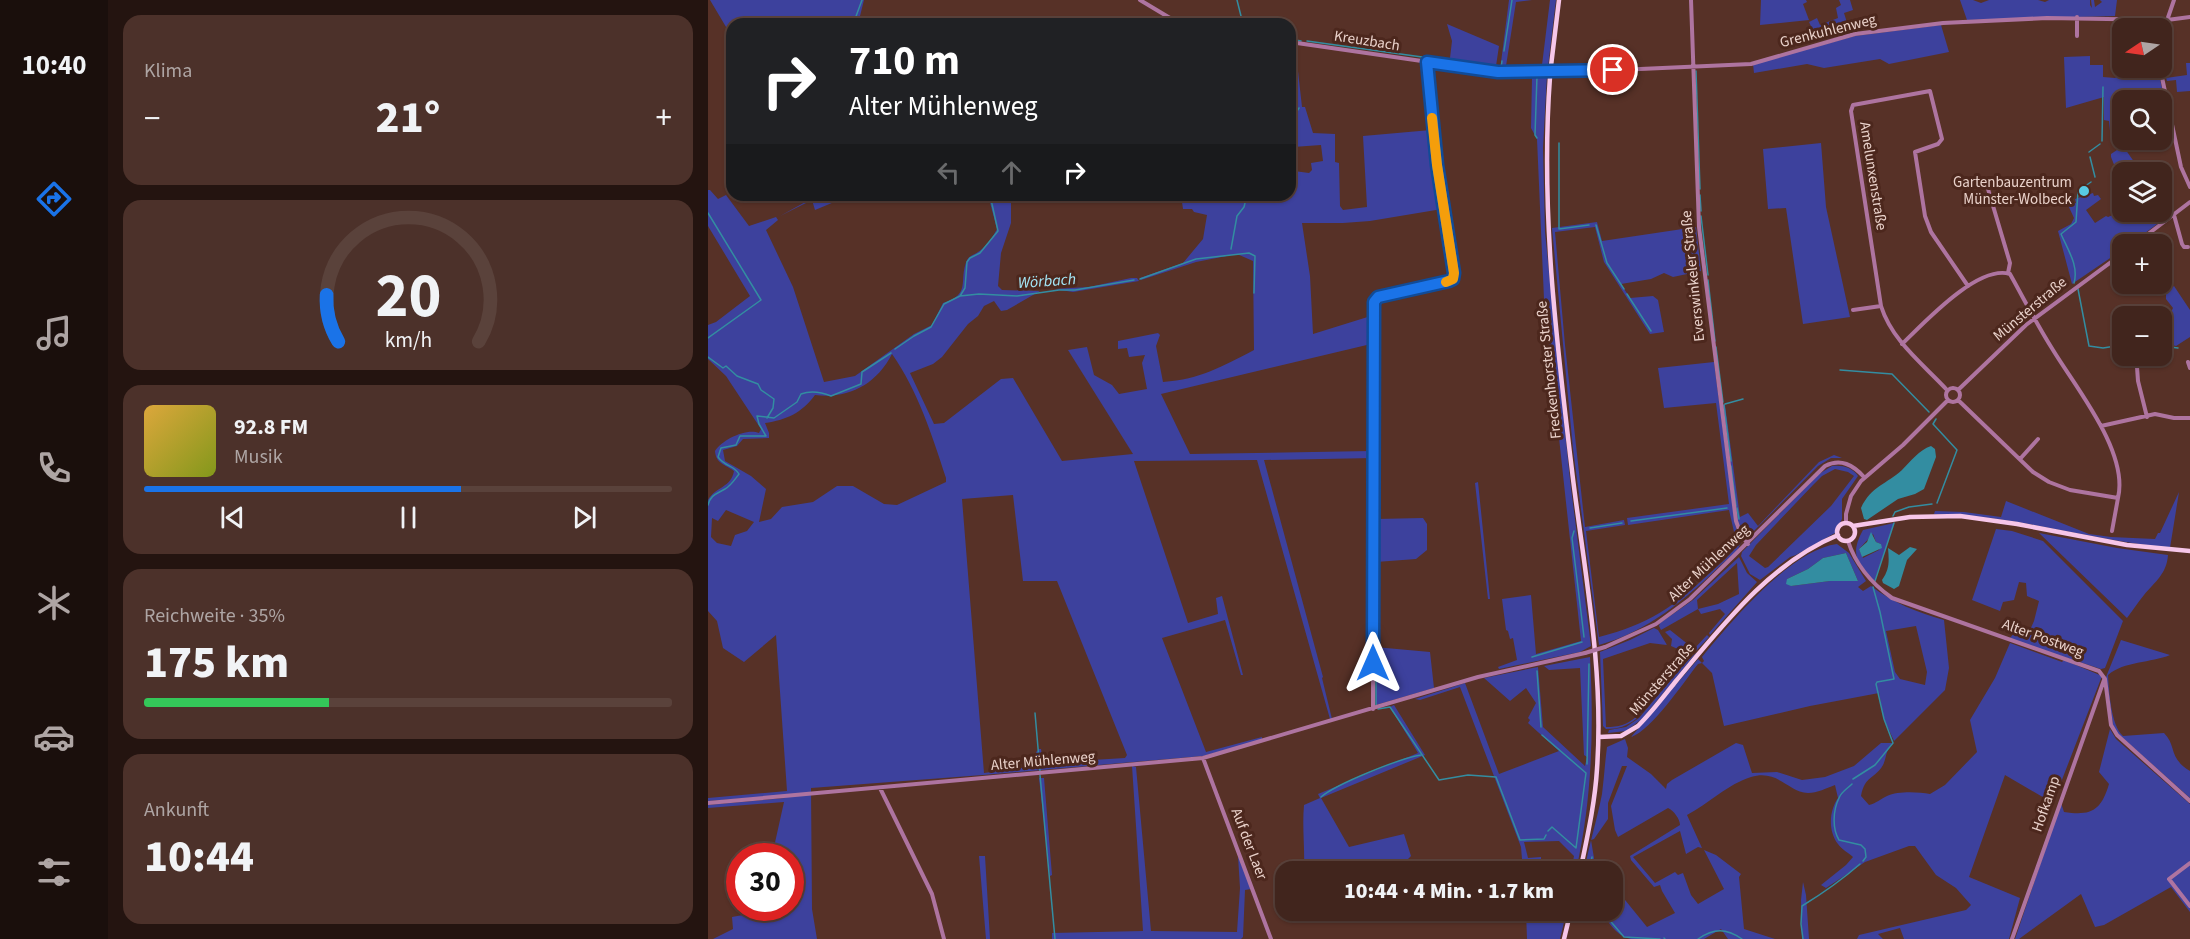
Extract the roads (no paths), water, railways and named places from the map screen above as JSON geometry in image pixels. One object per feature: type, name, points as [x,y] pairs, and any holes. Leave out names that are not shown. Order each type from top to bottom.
[{"type":"main road","name":"Freckenhorster Straße","points":[[1559,0],[1550,77],[1546,161],[1548,232],[1564,404],[1595,646],[1599,737]]},
{"type":"main road","points":[[1868,525],[1855,533],[1848,541],[1842,540],[1838,535],[1839,527],[1846,523],[1853,526],[1910,517],[1960,516],[2017,524],[2127,545],[2190,551]]},
{"type":"main road","points":[[1853,526],[1855,533]]},
{"type":"main road","name":"Münsterstraße","points":[[1599,737],[1621,736],[1638,726],[1763,583],[1799,556],[1838,535]]},
{"type":"main road","points":[[1582,861],[1593,806],[1599,737]]},
{"type":"main road","points":[[1564,939],[1568,921]]},
{"type":"street","points":[[1140,0],[1170,18]]},
{"type":"street","name":"Everswinkeler Straße","points":[[1691,0],[1698,213],[1736,521],[1741,535],[1748,544]]},
{"type":"street","points":[[2168,18],[2174,0]]},
{"type":"street","points":[[2077,17],[2077,36]]},
{"type":"street","name":"Grenkuhlenweg","points":[[1692,67],[1751,63],[1855,34],[1898,28],[1964,21],[2077,17],[2137,18]]},
{"type":"street","name":"Grenkuhlenweg","points":[[2172,19],[2190,17]]},
{"type":"street","name":"Kreuzbach","points":[[1296,43],[1498,72],[1692,67]]},
{"type":"street","points":[[1373,709],[1374,302],[1378,297],[1449,281],[1453,279],[1454,273],[1437,165],[1427,62]]},
{"type":"street","points":[[2162,78],[2181,167],[2190,187]]},
{"type":"street","name":"Amelunxenstraße","points":[[1947,390],[1902,344],[1889,327],[1881,306],[1851,107],[1856,104],[1929,91],[1942,139],[1938,144],[1917,150],[1914,155],[1925,216],[1931,232],[1968,286]]},
{"type":"street","points":[[1988,189],[2010,263],[2008,273]]},
{"type":"street","points":[[2148,234],[2190,202]]},
{"type":"street","points":[[2174,215],[2182,244],[2188,247]]},
{"type":"street","name":"Münsterstraße","points":[[1958,390],[2035,318],[2112,261]]},
{"type":"street","points":[[1902,344],[1954,295],[1968,286],[2003,271],[2008,273],[2107,437],[2121,482],[2112,531]]},
{"type":"street","points":[[1853,310],[1881,306]]},
{"type":"street","points":[[2188,362],[2190,368]]},
{"type":"street","points":[[2138,366],[2138,381],[2147,417]]},
{"type":"street","points":[[1948,400],[1947,390],[1952,388],[1958,390],[1960,394],[1958,400]]},
{"type":"street","points":[[1948,400],[1952,402],[1958,400]]},
{"type":"street","points":[[1846,523],[1851,496],[1864,477],[1903,445],[1948,400]]},
{"type":"street","points":[[1958,400],[2033,472],[2049,482],[2070,490],[2118,498]]},
{"type":"street","points":[[2101,426],[2155,414],[2190,418]]},
{"type":"street","points":[[2020,459],[2038,439]]},
{"type":"street","name":"Alter Mühlenweg","points":[[708,803],[1203,758],[1488,675],[1586,653],[1637,634],[1671,614],[1700,591],[1825,466],[1836,462],[1844,463],[1852,466],[1864,477]]},
{"type":"street","name":"Alter Postweg","points":[[1848,541],[1862,570],[1880,590],[1892,598],[2099,671],[2105,679]]},
{"type":"street","points":[[2105,679],[2111,725],[2117,735],[2190,801]]},
{"type":"street","name":"Hofkamp","points":[[2012,939],[2059,802],[2105,679]]},
{"type":"street","name":"Auf der Laer","points":[[1203,758],[1272,939]]},
{"type":"street","points":[[880,788],[932,894],[944,939]]},
{"type":"street","points":[[2190,863],[2169,879],[2190,906]]},
{"type":"water","points":[[1931,446],[1935,449],[1936,457],[1924,489],[1898,499],[1867,520],[1864,519],[1861,508],[1870,495],[1902,470],[1919,453]]},
{"type":"water","points":[[1871,532],[1882,548],[1862,557],[1859,549],[1867,542]]},
{"type":"water","points":[[1910,547],[1917,549],[1907,560],[1899,586],[1894,589],[1883,583],[1888,564],[1888,548],[1899,555]]},
{"type":"water","points":[[1846,553],[1858,581],[1830,581],[1791,586],[1786,584],[1787,579],[1808,569],[1823,558]]},
{"type":"waterway","name":"Kreuzbach","points":[[855,18],[862,0]]},
{"type":"waterway","points":[[1237,0],[1242,18]]},
{"type":"waterway","points":[[1504,51],[1512,0]]},
{"type":"waterway","points":[[1296,40],[1301,41]]},
{"type":"waterway","points":[[1307,41],[1494,67]]},
{"type":"waterway","points":[[1502,61],[1501,68],[1536,68]]},
{"type":"waterway","points":[[1421,65],[1427,113]]},
{"type":"waterway","points":[[1696,71],[1700,189]]},
{"type":"waterway","points":[[1537,76],[1535,135],[1537,138]]},
{"type":"waterway","points":[[2102,141],[2103,87]]},
{"type":"waterway","name":"Wörbach","points":[[1296,113],[1299,108]]},
{"type":"waterway","points":[[1428,119],[1434,176],[1444,232]]},
{"type":"waterway","points":[[1559,143],[1559,229],[1589,225]]},
{"type":"waterway","points":[[2089,152],[2100,144]]},
{"type":"waterway","points":[[2090,157],[2095,177]]},
{"type":"waterway","points":[[2074,283],[2074,264],[2061,234],[2076,222],[2078,191],[2091,182]]},
{"type":"waterway","points":[[1700,195],[1701,211]]},
{"type":"waterway","name":"Kreuzbach","points":[[895,349],[931,327],[944,304],[960,296],[965,288],[967,262],[980,253],[998,231],[991,201]]},
{"type":"waterway","name":"Wörbach","points":[[1231,249],[1237,216],[1246,201]]},
{"type":"waterway","points":[[708,213],[761,300],[708,338]]},
{"type":"waterway","points":[[1701,216],[1708,275]]},
{"type":"waterway","points":[[1596,225],[1607,263],[1624,289]]},
{"type":"waterway","points":[[1445,237],[1451,273]]},
{"type":"waterway","name":"Wörbach","points":[[1140,279],[1196,259],[1249,253],[1255,256],[1254,293]]},
{"type":"waterway","name":"Wörbach","points":[[960,296],[979,294],[1017,296],[1075,290],[1134,280]]},
{"type":"waterway","points":[[1708,280],[1715,341]]},
{"type":"waterway","points":[[2078,289],[2089,346],[2112,347]]},
{"type":"waterway","points":[[1627,294],[1651,331]]},
{"type":"waterway","points":[[1716,347],[1723,402]]},
{"type":"waterway","points":[[2172,347],[2178,348]]},
{"type":"waterway","name":"Kreuzbach","points":[[708,505],[713,496],[729,486],[739,474],[718,457],[721,448],[736,445],[740,436],[766,436],[757,416],[774,418],[797,402],[801,394],[816,392],[831,396],[861,384],[862,372],[891,353]]},
{"type":"waterway","points":[[708,357],[723,368],[726,366],[737,376],[758,384],[761,390],[774,399],[773,408],[767,418]]},
{"type":"waterway","points":[[1840,370],[1892,374],[1929,412]]},
{"type":"waterway","points":[[1725,404],[1743,399]]},
{"type":"waterway","points":[[1724,405],[1731,461]]},
{"type":"waterway","points":[[1936,419],[1933,424],[1957,450],[1937,503]]},
{"type":"waterway","points":[[1731,466],[1736,506]]},
{"type":"waterway","points":[[1371,556],[1372,477]]},
{"type":"waterway","points":[[1893,516],[1895,512],[1909,507],[1932,504]]},
{"type":"waterway","points":[[1631,521],[1727,508]]},
{"type":"waterway","points":[[1737,508],[1739,519]]},
{"type":"waterway","points":[[1590,528],[1622,523]]},
{"type":"waterway","points":[[1875,581],[1894,523]]},
{"type":"waterway","points":[[1574,531],[1572,538],[1584,637]]},
{"type":"waterway","points":[[1371,575],[1371,667]]},
{"type":"waterway","points":[[1853,779],[1875,765],[1893,743],[1884,719],[1876,684],[1894,679],[1873,587]]},
{"type":"waterway","points":[[1532,657],[1582,642]]},
{"type":"waterway","points":[[1587,764],[1589,664]]},
{"type":"waterway","points":[[1376,667],[1376,705]]},
{"type":"waterway","points":[[1537,671],[1541,727]]},
{"type":"waterway","points":[[1378,709],[1390,707],[1439,780],[1468,775],[1496,777],[1520,840],[1544,839],[1546,835]]},
{"type":"waterway","points":[[1035,713],[1040,771]]},
{"type":"waterway","points":[[1542,735],[1586,773],[1576,848],[1552,827],[1548,831]]},
{"type":"waterway","points":[[1321,797],[1340,785],[1369,772],[1421,755]]},
{"type":"waterway","points":[[1040,775],[1055,939]]},
{"type":"waterway","points":[[1852,784],[1839,798],[1834,825],[1839,840],[1861,845],[1865,849],[1866,857],[1863,861]]},
{"type":"waterway","points":[[1591,861],[1592,857]]},
{"type":"waterway","points":[[1803,939],[1802,906],[1860,864]]},
{"type":"waterway","points":[[1610,921],[1624,937],[1660,939]]},
{"type":"waterway","points":[[1698,939],[1715,931],[1725,931],[1742,939]]},
{"type":"place","name":"Gartenbauzentrum Münster-Wolbeck","points":[[2084,191]]}]
